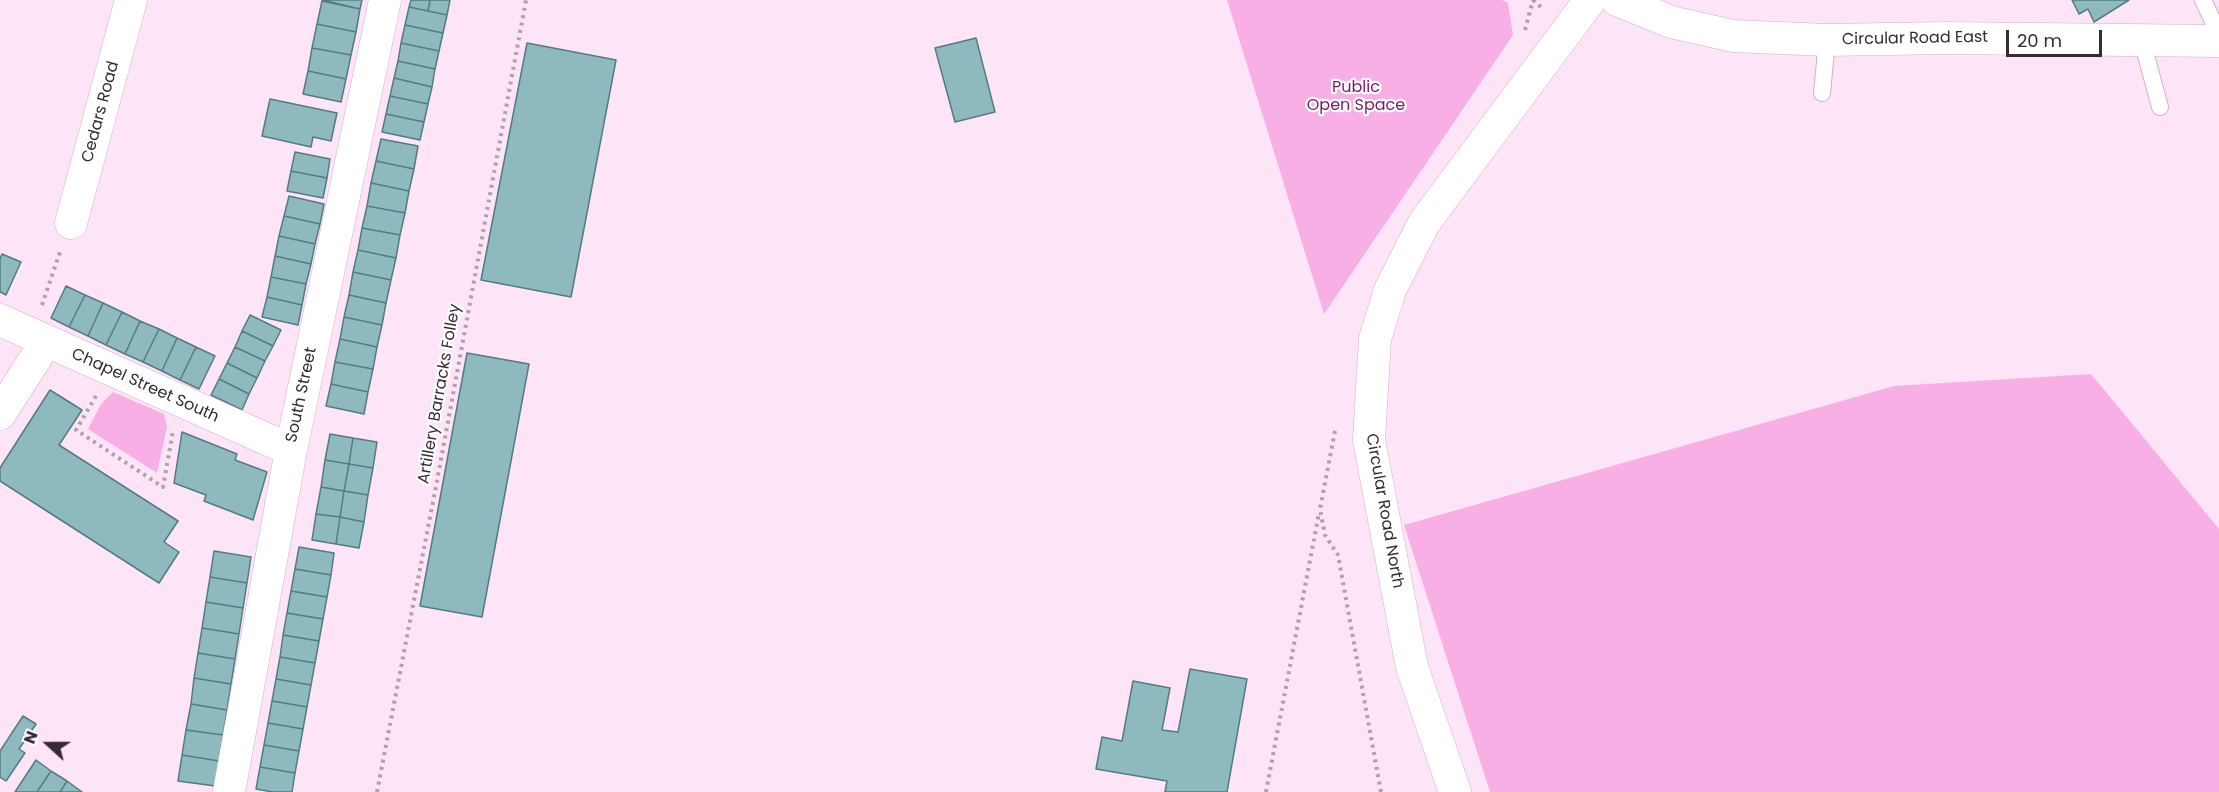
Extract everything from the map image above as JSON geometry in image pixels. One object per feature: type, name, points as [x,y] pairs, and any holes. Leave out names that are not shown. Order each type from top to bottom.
[{"type":"street","name":"Cedars Road","points":[[71,223],[131,0]]},
{"type":"street","name":"South Street","points":[[229,792],[291,450],[385,0]]},
{"type":"street","name":"Circular Road North","points":[[1455,792],[1412,667],[1369,440],[1375,339],[1390,290],[1424,223],[1590,0]]},
{"type":"street","name":"Circular Road East","points":[[1617,0],[1671,22],[1733,36],[1827,40],[1946,38],[2219,40]]},
{"type":"street","name":"Chapel Street South","points":[[24,332],[291,450]]},
{"type":"street","points":[[0,414],[24,332]]},
{"type":"lane","points":[[2203,0],[2219,34]]},
{"type":"lane","points":[[1822,93],[1827,40]]},
{"type":"lane","points":[[2140,40],[2160,107]]},
{"type":"path","name":"Artillery Barracks Folley","points":[[377,792],[526,0]]},
{"type":"path","points":[[24,332],[36,322],[71,223]]},
{"type":"path","points":[[112,371],[76,430],[163,487],[179,401]]},
{"type":"path","points":[[1266,792],[1335,428]]},
{"type":"path","points":[[1320,509],[1325,535],[1338,555],[1381,792]]},
{"type":"green space","name":"Public Open Space","points":[[1227,0],[1502,0],[1508,3],[1513,35],[1324,314]]},
{"type":"green space","points":[[2091,374],[2219,529],[2219,792],[1490,792],[1404,525],[1894,386]]},
{"type":"green space","points":[[113,392],[164,414],[167,427],[157,473],[88,429],[101,404]]},
{"type":"building","points":[[322,0],[362,0],[360,9]]},
{"type":"building","points":[[411,0],[430,0],[428,11],[409,7]]},
{"type":"building","points":[[430,0],[450,0],[447,15],[428,11]]},
{"type":"building","points":[[2072,0],[2129,0],[2094,22],[2088,9],[2079,14]]},
{"type":"building","points":[[322,1],[360,9],[356,32],[317,24]]},
{"type":"building","points":[[409,7],[447,15],[443,33],[405,25]]},
{"type":"building","points":[[317,24],[356,32],[351,55],[312,48]]},
{"type":"building","points":[[405,25],[443,33],[439,51],[401,43]]},
{"type":"building","points":[[976,38],[995,112],[955,122],[935,48]]},
{"type":"building","points":[[401,43],[439,51],[435,69],[398,61]]},
{"type":"building","points":[[527,43],[616,60],[571,297],[481,280]]},
{"type":"building","points":[[312,48],[351,55],[346,79],[308,71]]},
{"type":"building","points":[[398,61],[435,69],[432,87],[394,78]]},
{"type":"building","points":[[308,71],[346,79],[341,102],[303,94]]},
{"type":"building","points":[[394,78],[432,87],[428,104],[390,96]]},
{"type":"building","points":[[390,96],[428,104],[424,122],[386,114]]},
{"type":"building","points":[[270,99],[337,113],[331,141],[313,137],[311,147],[262,136]]},
{"type":"building","points":[[386,114],[424,122],[420,140],[382,132]]},
{"type":"building","points":[[381,139],[418,146],[414,169],[376,161]]},
{"type":"building","points":[[295,152],[330,159],[327,178],[291,171]]},
{"type":"building","points":[[376,161],[414,169],[409,191],[371,183]]},
{"type":"building","points":[[291,171],[327,178],[323,198],[287,191]]},
{"type":"building","points":[[371,183],[409,191],[405,213],[367,206]]},
{"type":"building","points":[[289,196],[324,204],[320,224],[284,216]]},
{"type":"building","points":[[367,206],[405,213],[400,235],[362,228]]},
{"type":"building","points":[[284,216],[320,224],[315,244],[279,236]]},
{"type":"building","points":[[362,228],[400,235],[396,258],[358,250]]},
{"type":"building","points":[[279,236],[315,244],[311,264],[275,256]]},
{"type":"building","points":[[358,250],[396,258],[391,280],[353,272]]},
{"type":"building","points":[[2,254],[21,262],[6,295],[0,292]]},
{"type":"building","points":[[275,256],[311,264],[306,284],[271,277]]},
{"type":"building","points":[[353,272],[391,280],[386,303],[349,295]]},
{"type":"building","points":[[271,277],[306,284],[302,305],[267,297]]},
{"type":"building","points":[[66,286],[85,295],[69,327],[51,318]]},
{"type":"building","points":[[85,295],[103,303],[88,336],[69,327]]},
{"type":"building","points":[[349,295],[386,303],[382,325],[344,317]]},
{"type":"building","points":[[267,297],[302,305],[298,325],[262,317]]},
{"type":"building","points":[[103,303],[122,312],[106,345],[88,336]]},
{"type":"building","points":[[122,312],[140,321],[125,354],[106,345]]},
{"type":"building","points":[[250,315],[281,330],[273,346],[242,331]]},
{"type":"building","points":[[344,317],[382,325],[377,347],[340,339]]},
{"type":"building","points":[[140,321],[159,329],[143,362],[125,354]]},
{"type":"building","points":[[159,329],[177,338],[162,371],[143,362]]},
{"type":"building","points":[[242,331],[273,346],[265,361],[235,347]]},
{"type":"building","points":[[177,338],[196,347],[180,380],[162,371]]},
{"type":"building","points":[[340,339],[377,347],[373,369],[335,362]]},
{"type":"building","points":[[196,347],[215,356],[199,389],[180,380]]},
{"type":"building","points":[[235,347],[265,361],[257,378],[227,363]]},
{"type":"building","points":[[467,353],[529,364],[482,617],[420,606]]},
{"type":"building","points":[[335,362],[373,369],[368,392],[331,384]]},
{"type":"building","points":[[227,363],[257,378],[249,394],[219,379]]},
{"type":"building","points":[[219,379],[249,394],[242,410],[211,395]]},
{"type":"building","points":[[331,384],[368,392],[364,414],[326,406]]},
{"type":"building","points":[[50,390],[82,410],[59,445],[178,521],[164,542],[179,552],[159,583],[0,481],[0,468]]},
{"type":"building","points":[[182,432],[237,454],[235,460],[267,472],[253,520],[204,501],[206,495],[174,483]]},
{"type":"building","points":[[330,434],[353,438],[349,464],[325,460]]},
{"type":"building","points":[[353,438],[377,442],[373,468],[349,464]]},
{"type":"building","points":[[325,460],[349,464],[344,491],[321,487]]},
{"type":"building","points":[[349,464],[373,468],[368,495],[344,491]]},
{"type":"building","points":[[321,487],[344,491],[340,517],[316,514]]},
{"type":"building","points":[[344,491],[368,495],[364,522],[340,517]]},
{"type":"building","points":[[316,514],[340,517],[336,544],[312,540]]},
{"type":"building","points":[[340,517],[364,522],[359,548],[336,544]]},
{"type":"building","points":[[299,547],[334,553],[331,575],[295,569]]},
{"type":"building","points":[[214,551],[251,557],[247,583],[210,577]]},
{"type":"building","points":[[295,569],[331,575],[327,597],[291,591]]},
{"type":"building","points":[[210,577],[247,583],[243,608],[206,602]]},
{"type":"building","points":[[291,591],[327,597],[323,619],[287,613]]},
{"type":"building","points":[[206,602],[243,608],[239,634],[202,628]]},
{"type":"building","points":[[287,613],[323,619],[319,641],[283,635]]},
{"type":"building","points":[[202,628],[239,634],[235,659],[198,653]]},
{"type":"building","points":[[283,635],[319,641],[315,663],[280,657]]},
{"type":"building","points":[[198,653],[235,659],[231,684],[194,678]]},
{"type":"building","points":[[280,657],[315,663],[311,685],[276,679]]},
{"type":"building","points":[[1190,669],[1247,679],[1227,792],[1165,792],[1167,781],[1096,769],[1102,737],[1122,741],[1133,681],[1170,688],[1162,730],[1178,732]]},
{"type":"building","points":[[194,678],[231,684],[227,710],[191,704]]},
{"type":"building","points":[[276,679],[311,685],[307,707],[272,701]]},
{"type":"building","points":[[272,701],[307,707],[303,729],[268,723]]},
{"type":"building","points":[[191,704],[227,710],[223,735],[186,730]]},
{"type":"building","points":[[23,716],[36,724],[19,749],[25,753],[6,781],[0,777],[0,751]]},
{"type":"building","points":[[268,723],[303,729],[299,751],[264,745]]},
{"type":"building","points":[[186,730],[223,735],[219,761],[182,755]]},
{"type":"building","points":[[264,745],[299,751],[295,773],[260,767]]},
{"type":"building","points":[[182,755],[219,761],[215,786],[178,781]]},
{"type":"building","points":[[36,760],[51,771],[37,792],[15,792]]},
{"type":"building","points":[[260,767],[295,773],[292,792],[256,789]]},
{"type":"building","points":[[51,771],[67,781],[60,792],[37,792]]},
{"type":"building","points":[[67,781],[82,792],[60,792]]}]
